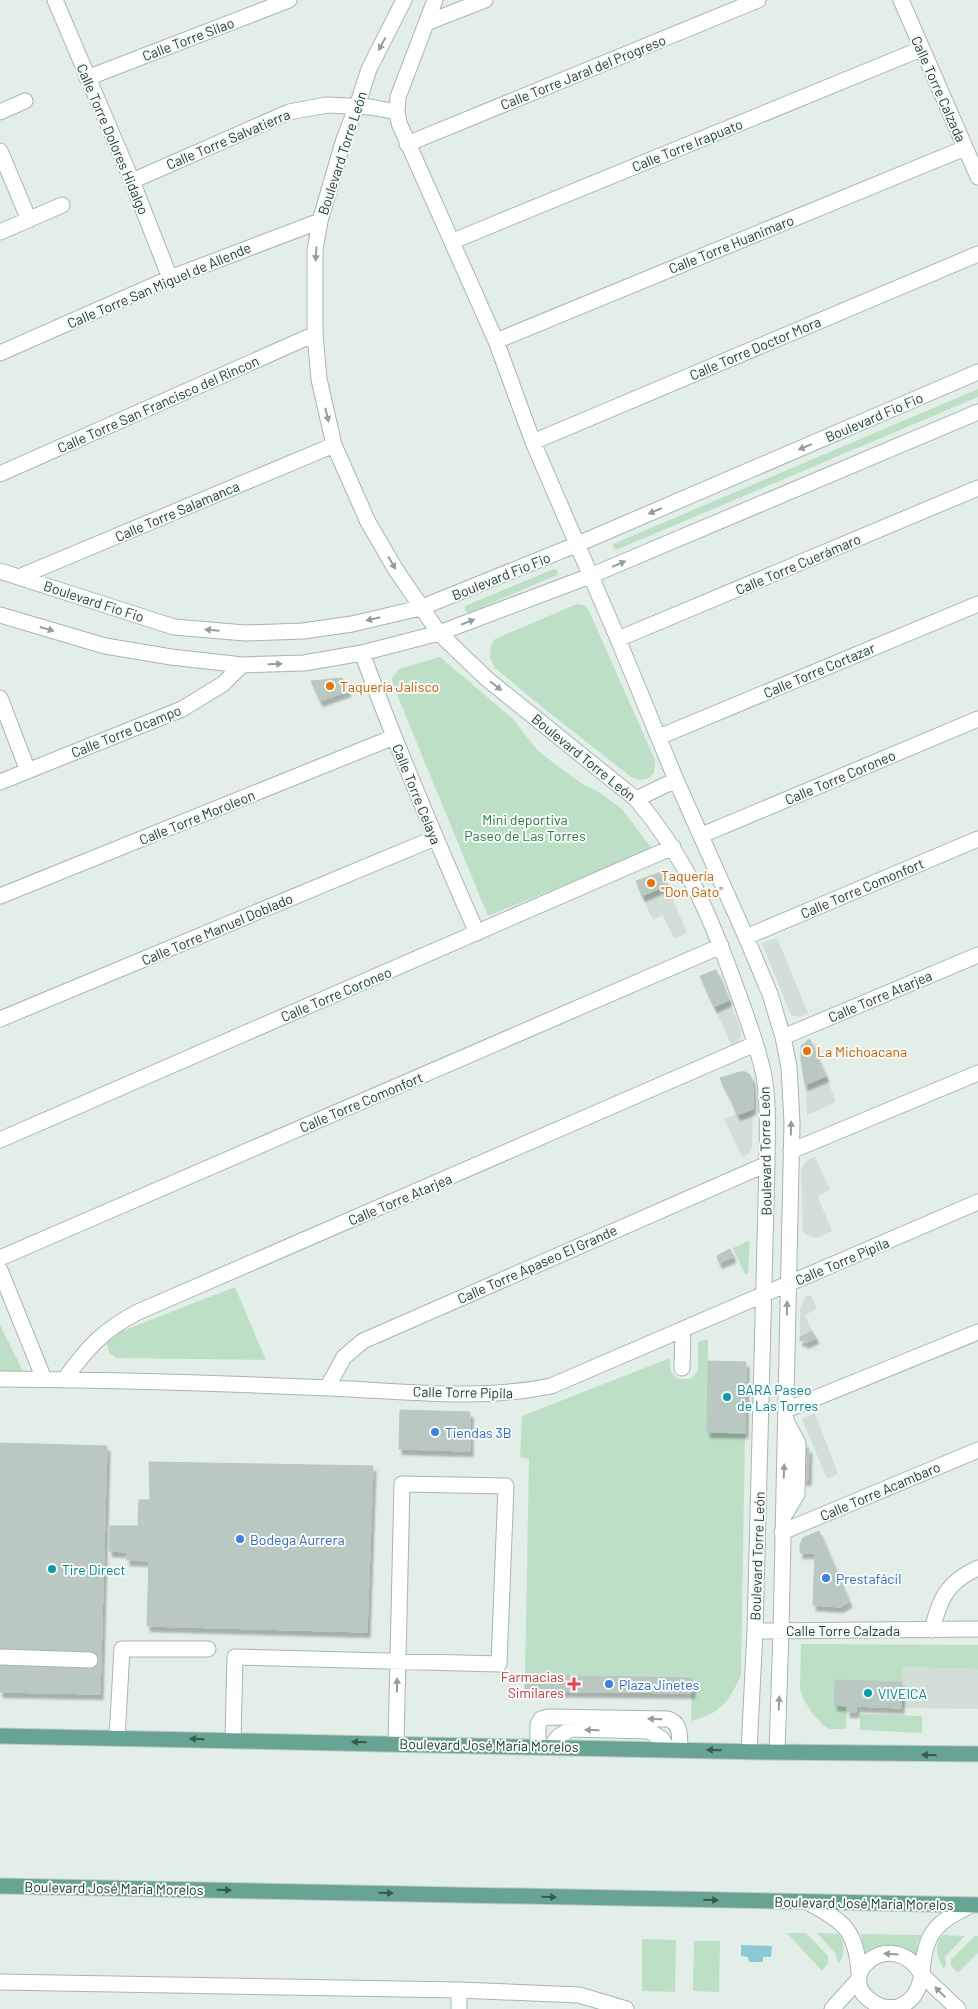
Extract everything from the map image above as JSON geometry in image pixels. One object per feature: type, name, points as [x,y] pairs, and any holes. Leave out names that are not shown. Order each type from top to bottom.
[{"type":"main road","name":"Boulevard José María Morelos","points":[[0,1736],[777,1752],[978,1754]]},
{"type":"main road","name":"Boulevard José María Morelos","points":[[0,1886],[975,1905]]},
{"type":"street","name":"Calle Torre Dolores Hidalgo","points":[[55,0],[132,181],[170,278]]},
{"type":"street","name":"Calle Torre Silao","points":[[87,78],[289,0]]},
{"type":"street","name":"Boulevard Torre León","points":[[404,0],[369,69],[344,139],[320,221],[315,250],[315,334],[319,379],[334,445],[368,522],[420,608],[439,634],[487,679],[636,799],[654,819],[694,883],[721,946],[756,1044],[764,1078],[767,1164],[755,1631],[749,1751]]},
{"type":"street","name":"Boulevard Torre León","points":[[435,0],[398,97],[397,112],[399,123],[496,341],[533,442],[578,544],[676,780],[702,835],[770,994],[783,1037],[790,1076],[791,1151],[777,1752]]},
{"type":"street","points":[[426,23],[485,0]]},
{"type":"street","name":"Calle Torre Jaral del Progreso","points":[[407,144],[758,0]]},
{"type":"street","name":"Calle Torre Calzada","points":[[901,0],[978,177]]},
{"type":"street","name":"Calle Torre Irapuato","points":[[453,241],[922,49]]},
{"type":"street","points":[[0,112],[25,101]]},
{"type":"street","name":"Calle Torre Salvatierra","points":[[132,181],[289,112],[327,105],[357,106],[397,112]]},
{"type":"street","name":"Calle Torre Huanimaro","points":[[496,341],[965,148]]},
{"type":"street","points":[[0,151],[29,220]]},
{"type":"street","points":[[0,232],[62,205]]},
{"type":"street","name":"Calle Torre San Miguel de Allende","points":[[0,353],[170,278],[320,221]]},
{"type":"street","name":"Calle Torre Doctor Mora","points":[[533,442],[978,254]]},
{"type":"street","name":"Calle Torre San Francisco del Rincon","points":[[0,474],[315,334]]},
{"type":"street","name":"Boulevard Fio Fio","points":[[0,571],[174,626],[245,632],[303,631],[352,624],[420,608],[578,544],[978,372]]},
{"type":"street","points":[[0,615],[105,646],[171,657],[242,665],[304,662],[362,653],[439,634],[590,576],[978,412]]},
{"type":"street","name":"Calle Torre Salamanca","points":[[19,577],[334,445]]},
{"type":"street","name":"Calle Torre Cuerámaro","points":[[618,639],[978,488]]},
{"type":"street","name":"Calle Torre Cortazar","points":[[659,737],[978,604]]},
{"type":"street","name":"Calle Torre Celaya","points":[[362,653],[434,838],[477,933]]},
{"type":"street","name":"Calle Torre Ocampo","points":[[0,782],[182,708],[223,684],[242,665]]},
{"type":"street","points":[[0,698],[28,771]]},
{"type":"street","name":"Calle Torre Coroneo","points":[[702,835],[978,719]]},
{"type":"street","name":"Calle Torre Moroleon","points":[[0,896],[394,737]]},
{"type":"street","points":[[636,799],[676,780]]},
{"type":"street","name":"Calle Torre Manuel Doblado","points":[[0,1019],[434,838]]},
{"type":"street","name":"Calle Torre Comonfort","points":[[746,937],[978,839]]},
{"type":"street","name":"Calle Torre Coroneo","points":[[0,1140],[673,847]]},
{"type":"street","name":"Calle Torre Comonfort","points":[[0,1258],[721,946]]},
{"type":"street","name":"Calle Torre Atarjea","points":[[783,1037],[978,955]]},
{"type":"street","name":"Calle Torre Atarjea","points":[[64,1380],[82,1355],[104,1332],[138,1312],[756,1044]]},
{"type":"street","points":[[791,1151],[978,1073]]},
{"type":"street","name":"Calle Torre Apaseo El Grande","points":[[328,1388],[344,1357],[364,1340],[767,1164]]},
{"type":"street","name":"Calle Torre Pípila","points":[[0,1379],[328,1388],[473,1395],[521,1392],[551,1386],[978,1202]]},
{"type":"street","points":[[0,1270],[44,1379]]},
{"type":"street","points":[[682,1368],[683,1329]]},
{"type":"street","points":[[786,1415],[978,1332]]},
{"type":"street","name":"Calle Torre Acambaro","points":[[783,1525],[978,1450]]},
{"type":"street","points":[[233,1740],[235,1657],[398,1661],[499,1664],[506,1486],[402,1484],[398,1661],[396,1743]]},
{"type":"street","points":[[932,1630],[939,1604],[949,1587],[960,1577],[978,1568]]},
{"type":"street","name":"Calle Torre Calzada","points":[[755,1631],[978,1629]]},
{"type":"street","points":[[117,1738],[122,1649],[208,1649]]},
{"type":"street","points":[[0,1657],[90,1660]]},
{"type":"street","points":[[545,1746],[538,1724],[541,1719],[548,1717],[668,1719],[678,1726],[674,1749]]},
{"type":"street","points":[[807,1902],[834,1916],[849,1931],[858,1951],[860,1988],[879,2008],[900,2008],[914,1997],[919,1988],[926,1948],[937,1926],[947,1917],[975,1905]]},
{"type":"street","points":[[832,2009],[859,1976],[865,1964],[883,1953],[903,1956],[914,1963],[922,1974],[958,2009]]},
{"type":"street","points":[[0,1982],[459,1990],[579,2002],[626,2009]]},
{"type":"street","points":[[459,1990],[459,2009]]},
{"type":"shaded area","points":[[667,885],[687,933],[675,939],[662,915],[653,920],[642,896]]},
{"type":"shaded area","points":[[777,938],[808,1013],[800,1017],[791,1015],[762,943]]},
{"type":"shaded area","points":[[729,1000],[741,1030],[738,1042],[732,1046],[714,1007]]},
{"type":"shaded area","points":[[826,1076],[836,1102],[807,1115],[805,1085]]},
{"type":"shaded area","points":[[753,1109],[752,1147],[750,1153],[742,1157],[724,1119]]},
{"type":"shaded area","points":[[815,1156],[830,1190],[818,1197],[832,1231],[817,1238],[808,1236],[803,1232],[801,1171],[805,1162]]},
{"type":"shaded area","points":[[811,1295],[817,1309],[805,1315],[812,1331],[800,1337],[800,1308],[805,1297]]},
{"type":"shaded area","points":[[815,1413],[838,1474],[827,1479],[802,1419]]},
{"type":"shaded area","points":[[902,1667],[978,1669],[978,1709],[901,1708]]},
{"type":"green space","points":[[978,389],[978,397],[616,550],[613,547],[613,544]]},
{"type":"green space","points":[[554,569],[558,571],[557,575],[468,613],[465,610],[465,606]]},
{"type":"green space","points":[[577,604],[584,605],[589,611],[655,760],[654,773],[646,779],[641,780],[631,777],[495,668],[490,658],[491,646],[495,639]]},
{"type":"green space","name":"Mini deportiva Paseo de Las Torres","points":[[440,657],[513,719],[537,750],[568,774],[584,785],[596,790],[622,809],[652,849],[488,916],[393,685],[392,678],[399,669]]},
{"type":"green space","points":[[748,1241],[750,1242],[748,1274],[745,1274],[733,1248]]},
{"type":"green space","points":[[235,1287],[266,1360],[117,1358],[109,1353],[107,1344],[112,1335]]},
{"type":"green space","points":[[0,1325],[24,1373],[0,1373]]},
{"type":"green space","points":[[708,1339],[707,1432],[745,1433],[741,1675],[732,1693],[728,1700],[709,1715],[691,1721],[692,1678],[525,1675],[529,1459],[520,1457],[522,1416],[670,1358],[671,1372],[678,1379],[691,1379],[698,1370],[698,1342]]},
{"type":"green space","points":[[801,1644],[978,1645],[978,1669],[902,1667],[902,1682],[835,1680],[834,1705],[847,1706],[846,1729],[830,1729],[823,1725],[813,1714],[804,1700],[800,1689]]},
{"type":"green space","points":[[860,1714],[922,1716],[922,1733],[860,1730]]},
{"type":"green space","points":[[787,1933],[806,1933],[828,1956],[828,1963],[822,1971]]},
{"type":"green space","points":[[817,1933],[839,1934],[844,1949],[839,1964],[835,1953]]},
{"type":"green space","points":[[861,1934],[922,1935],[917,1944],[917,1953],[915,1955],[866,1956],[863,1951]]},
{"type":"green space","points":[[942,1935],[965,1936],[945,1957],[946,1964],[944,1969],[937,1952],[938,1943]]},
{"type":"green space","points":[[975,1936],[978,1936],[978,1953],[958,1973],[951,1965],[951,1959]]},
{"type":"green space","points":[[642,1939],[676,1940],[675,1992],[642,1991]]},
{"type":"green space","points":[[694,1941],[720,1941],[719,1992],[693,1991]]},
{"type":"water","points":[[741,1945],[772,1946],[771,1957],[763,1957],[763,1962],[749,1962],[748,1957],[741,1956]]},
{"type":"building","name":"Taquería Jalisco","points":[[342,678],[348,691],[320,701],[311,681]]},
{"type":"building","name":"Taquería \"Don Gato\"","points":[[661,872],[667,885],[642,896],[636,881]]},
{"type":"building","points":[[716,970],[729,1000],[714,1007],[700,976]]},
{"type":"building","name":"La Michoacana","points":[[810,1039],[815,1053],[801,1060],[801,1046]]},
{"type":"building","points":[[815,1053],[826,1076],[805,1085],[801,1060]]},
{"type":"building","points":[[746,1072],[752,1080],[725,1089],[720,1078]]},
{"type":"building","points":[[752,1080],[753,1093],[731,1100],[725,1089]]},
{"type":"building","points":[[753,1093],[753,1109],[737,1115],[731,1100]]},
{"type":"building","points":[[730,1249],[733,1257],[719,1263],[717,1256]]},
{"type":"building","points":[[812,1331],[816,1338],[805,1343],[803,1340],[800,1341],[800,1337]]},
{"type":"building","name":"BARA Paseo de Las Torres","points":[[708,1361],[746,1362],[745,1433],[707,1432]]},
{"type":"building","name":"Tiendas 3B","points":[[400,1410],[470,1412],[470,1451],[399,1449]]},
{"type":"building","name":"Tire Direct","points":[[0,1443],[107,1446],[100,1694],[0,1692]]},
{"type":"building","points":[[803,1448],[809,1448],[808,1480],[803,1480]]},
{"type":"building","name":"Bodega Aurrera","points":[[149,1462],[373,1466],[367,1632],[147,1626],[149,1561],[127,1560],[127,1552],[109,1551],[110,1526],[138,1526],[139,1500],[150,1500]]},
{"type":"building","name":"Prestafácil","points":[[819,1531],[849,1602],[840,1607],[813,1605],[815,1553],[800,1553],[800,1545],[803,1538]]},
{"type":"building","name":"Plaza Jinetes","points":[[525,1675],[692,1678],[692,1693],[525,1691]]},
{"type":"building","name":"VIVEICA","points":[[835,1680],[902,1682],[901,1708],[856,1706],[856,1712],[847,1712],[847,1706],[834,1705]]},
{"type":"place","name":"Taquería Jalisco","points":[[330,686]]},
{"type":"place","name":"Taquería \"Don Gato\"","points":[[651,883]]},
{"type":"place","name":"La Michoacana","points":[[807,1051]]},
{"type":"place","name":"BARA Paseo de Las Torres","points":[[727,1397]]},
{"type":"place","name":"Tiendas 3B","points":[[435,1432]]},
{"type":"place","name":"Bodega Aurrera","points":[[240,1539]]},
{"type":"place","name":"Tire Direct","points":[[52,1569]]},
{"type":"place","name":"Prestafácil","points":[[826,1578]]},
{"type":"place","name":"Farmacias Similares","points":[[574,1684]]},
{"type":"place","name":"Plaza Jinetes","points":[[609,1684]]},
{"type":"place","name":"VIVEICA","points":[[868,1693]]}]
